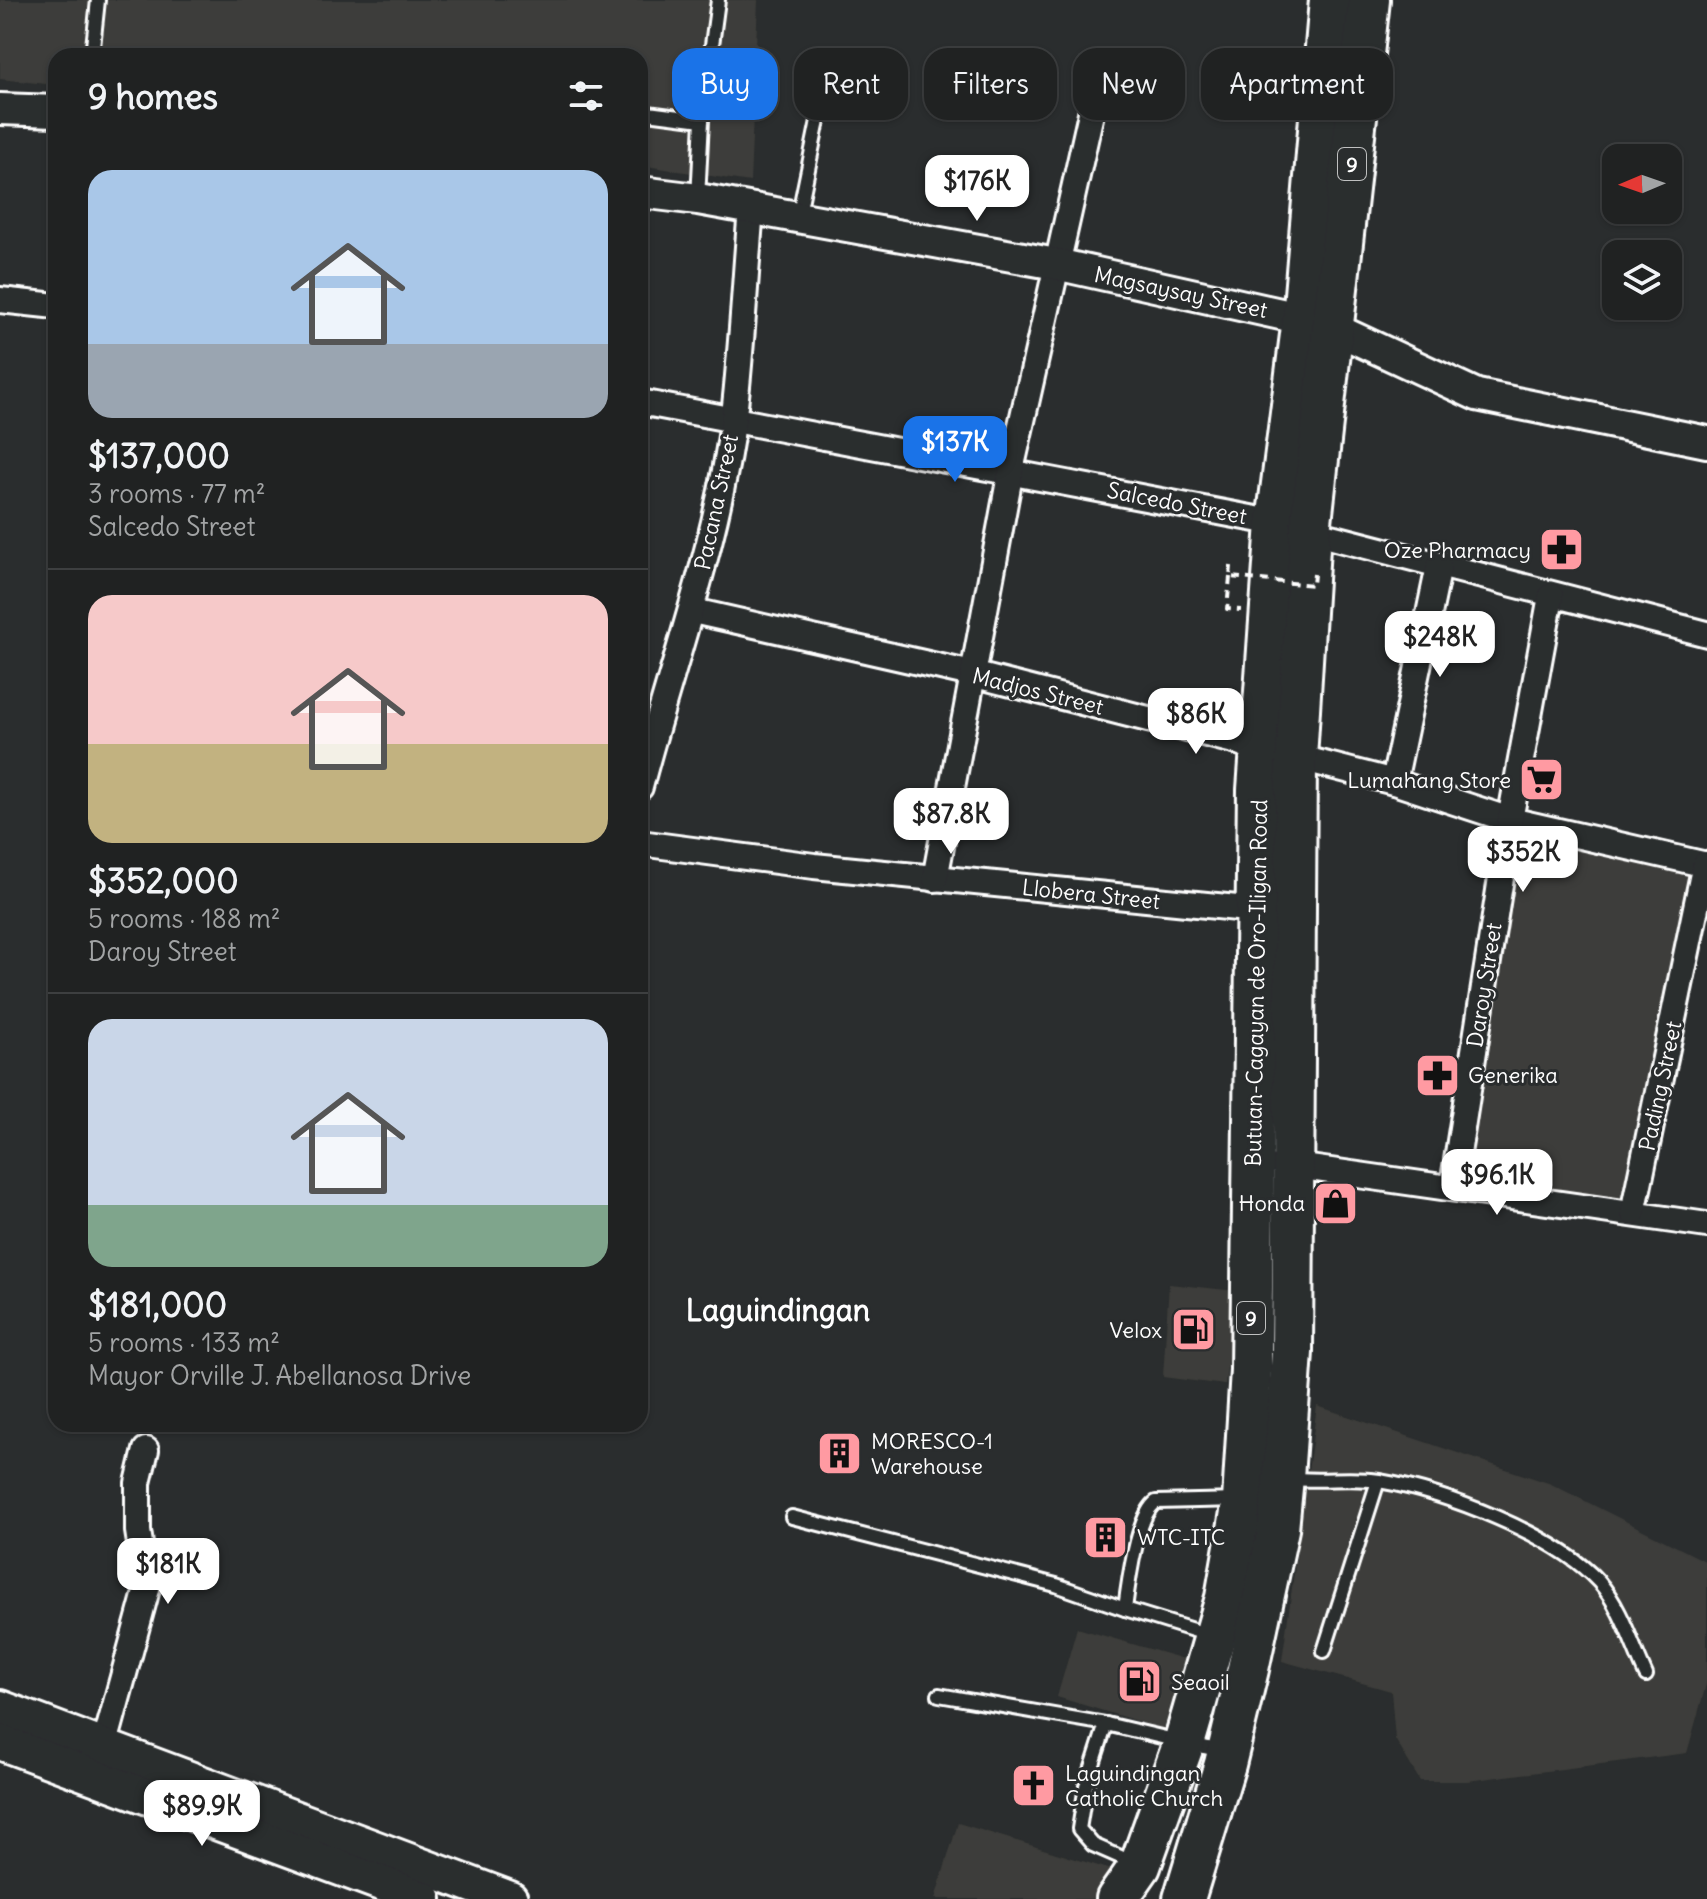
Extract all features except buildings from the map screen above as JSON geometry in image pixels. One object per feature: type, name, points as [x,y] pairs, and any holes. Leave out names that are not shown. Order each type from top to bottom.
[{"type":"highway","name":"Butuan-Cagayan de Oro-Iligan Road","points":[[1319,324],[1330,0]]},
{"type":"highway","name":"Butuan-Cagayan de Oro-Iligan Road","points":[[1184,1899],[1228,1754],[1278,1529],[1260,1481],[1251,1370],[1273,1163],[1278,753],[1294,527],[1319,324],[1369,0]]},
{"type":"highway","name":"Butuan-Cagayan de Oro-Iligan Road","points":[[1273,1163],[1257,910],[1278,753]]},
{"type":"highway","name":"Butuan-Cagayan de Oro-Iligan Road","points":[[1117,1899],[1140,1866],[1185,1740],[1260,1481]]},
{"type":"main road","points":[[0,1708],[510,1899]]},
{"type":"main road","points":[[0,1742],[424,1899]]},
{"type":"street","points":[[0,109],[48,111]]},
{"type":"street","points":[[935,879],[1011,470],[1089,120]]},
{"type":"street","name":"Magsaysay Street","points":[[648,193],[698,199],[1056,264],[1319,324],[1477,395],[1707,442]]},
{"type":"street","name":"Pacana Street","points":[[648,760],[693,611],[733,417],[751,209]]},
{"type":"street","points":[[0,300],[48,305]]},
{"type":"street","name":"Salcedo Street","points":[[648,403],[1011,470],[1294,527],[1707,634]]},
{"type":"street","points":[[1394,782],[1439,566]]},
{"type":"street","name":"Daroy Street","points":[[1453,1186],[1510,820],[1551,596]]},
{"type":"street","name":"Madjos Street","points":[[693,611],[972,674],[1394,782],[1510,820],[1706,865]]},
{"type":"street","name":"Llobera Street","points":[[648,844],[704,854],[935,879],[1257,910]]},
{"type":"street","name":"Pading Street","points":[[1633,1213],[1706,865]]},
{"type":"street","points":[[1273,1163],[1453,1186],[1707,1225]]},
{"type":"street","points":[[104,1747],[147,1589],[138,1531],[138,1483],[146,1450]]},
{"type":"lane","points":[[93,48],[98,0]]},
{"type":"lane","points":[[712,48],[718,0]]},
{"type":"lane","points":[[648,113],[672,116]]},
{"type":"lane","points":[[698,199],[702,120]]},
{"type":"lane","points":[[798,218],[818,120]]},
{"type":"lane","points":[[1125,1609],[1136,1550],[1150,1505],[1260,1481],[1378,1481],[1485,1514],[1572,1556],[1601,1584],[1646,1675]]},
{"type":"lane","points":[[1324,1651],[1378,1481]]},
{"type":"lane","points":[[792,1517],[1056,1585],[1216,1636]]},
{"type":"lane","points":[[939,1695],[1185,1740],[1228,1754]]},
{"type":"lane","points":[[1106,1724],[1086,1786],[1079,1829],[1093,1845],[1140,1866]]},
{"type":"path","points":[[1227,609],[1231,566]]},
{"type":"path","points":[[1230,577],[1313,585],[1314,574]]},
{"type":"shaded area","points":[[0,0],[758,0],[756,48],[672,48],[672,120],[753,120],[750,182],[648,166],[648,48],[48,48],[48,84],[0,79]]},
{"type":"shaded area","points":[[1515,832],[1693,874],[1624,1203],[1463,1182]]},
{"type":"shaded area","points":[[1169,1284],[1236,1291],[1225,1385],[1163,1377]]},
{"type":"shaded area","points":[[1317,1406],[1551,1484],[1707,1562],[1707,1681],[1687,1753],[1467,1781],[1420,1781],[1395,1739],[1391,1691],[1282,1661]]},
{"type":"shaded area","points":[[1077,1628],[1184,1659],[1164,1729],[1057,1697]]},
{"type":"shaded area","points":[[958,1823],[1118,1872],[1094,1899],[935,1899]]},
{"type":"place","name":"Oze Pharmacy","points":[[1562,550]]},
{"type":"place","name":"Lumahang Store","points":[[1542,780]]},
{"type":"place","name":"Generika","points":[[1437,1075]]},
{"type":"place","name":"Honda","points":[[1336,1203]]},
{"type":"place","name":"Velox","points":[[1193,1330]]},
{"type":"place","name":"MORESCO-1 Warehouse","points":[[840,1454]]},
{"type":"place","name":"WTC-ITC","points":[[1106,1537]]},
{"type":"place","name":"Seaoil","points":[[1140,1682]]},
{"type":"place","name":"Laguindingan Catholic Church","points":[[1034,1786]]},
{"type":"district","name":"Laguindingan","points":[[778,1310]]}]
